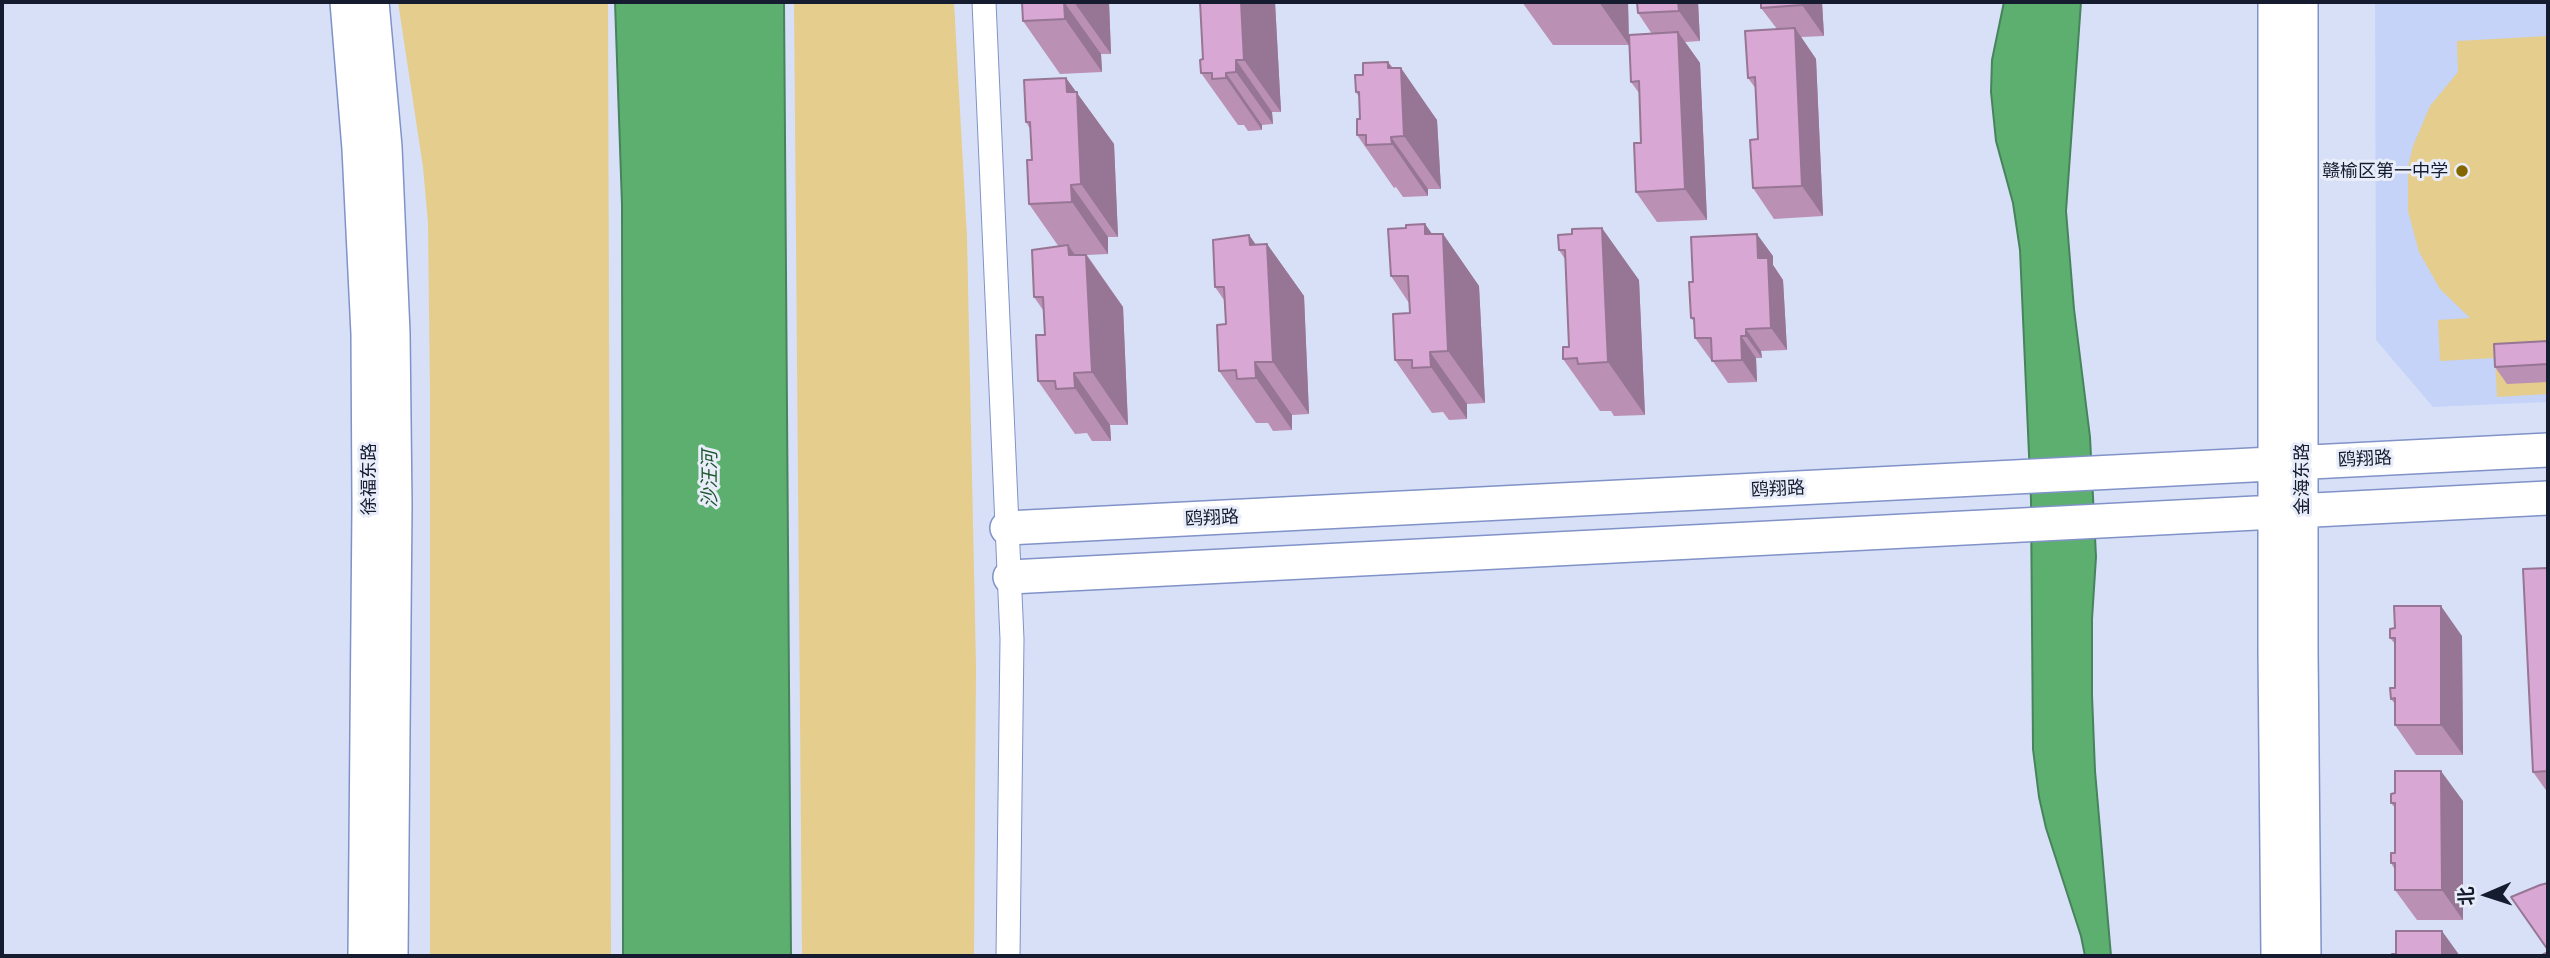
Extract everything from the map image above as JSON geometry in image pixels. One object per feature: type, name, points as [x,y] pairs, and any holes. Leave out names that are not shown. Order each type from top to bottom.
[{"type":"main road","name":"徐福东路","points":[[347,2],[359,149],[368,334],[365,956]]},
{"type":"main road","name":"徐福东路","points":[[372,2],[385,147],[393,334],[395,506],[390,956]]},
{"type":"main road","name":"金海东路","points":[[2275,2],[2289,463]]},
{"type":"main road","name":"金海东路","points":[[2278,956],[2301,2]]},
{"type":"main road","name":"鸥翔路","points":[[1007,528],[2548,450]]},
{"type":"main road","points":[[1010,577],[2548,498]]},
{"type":"main road","name":"金海东路","points":[[2288,512],[2304,956]]},
{"type":"street","points":[[984,2],[1012,639],[1008,956]]},
{"type":"shaded area","points":[[398,2],[608,2],[611,956],[430,956],[428,223],[423,167]]},
{"type":"shaded area","points":[[794,2],[954,2],[967,237],[976,666],[974,956],[802,956]]},
{"type":"shaded area","name":"赣榆区第一中学","points":[[2375,2],[2548,2],[2548,402],[2433,407],[2376,340]]},
{"type":"shaded area","points":[[2548,36],[2548,394],[2497,397],[2495,358],[2440,361],[2438,320],[2470,318],[2440,289],[2419,252],[2408,211],[2408,167],[2413,146],[2430,106],[2458,72],[2457,41]]},
{"type":"water","name":"沙汪河","points":[[615,2],[784,2],[791,956],[623,956],[622,205]]},
{"type":"water","points":[[2004,2],[2081,2],[2066,211],[2074,309],[2090,437],[2096,557],[2092,619],[2095,771],[2111,956],[2085,956],[2046,828],[2033,749],[2031,500],[2020,250],[2013,203],[1996,141],[1991,92],[1992,60]]},
{"type":"building","points":[[1022,2],[1064,2],[1065,19],[1023,21]]},
{"type":"building","points":[[1200,2],[1241,2],[1244,60],[1236,60],[1236,72],[1226,73],[1226,78],[1212,79],[1212,73],[1201,73],[1200,60],[1203,59]]},
{"type":"building","points":[[1637,2],[1678,2],[1679,11],[1638,13]]},
{"type":"building","points":[[1761,2],[1802,2],[1802,5],[1761,8]]},
{"type":"building","points":[[1795,28],[1802,186],[1753,188],[1750,140],[1758,139],[1755,77],[1748,78],[1745,31]]},
{"type":"building","points":[[1678,32],[1685,189],[1636,192],[1634,143],[1641,143],[1639,81],[1631,82],[1629,35]]},
{"type":"building","points":[[1388,62],[1388,68],[1401,68],[1404,136],[1391,137],[1392,144],[1366,145],[1366,135],[1357,135],[1357,119],[1360,119],[1355,75],[1363,75],[1363,63]]},
{"type":"building","points":[[1066,78],[1067,92],[1077,92],[1081,184],[1071,185],[1072,202],[1029,204],[1027,160],[1032,160],[1030,122],[1026,122],[1024,80]]},
{"type":"building","points":[[1425,224],[1425,234],[1443,234],[1448,351],[1430,352],[1431,367],[1412,368],[1412,360],[1395,360],[1393,314],[1410,313],[1408,276],[1391,276],[1388,229]]},
{"type":"building","points":[[1602,228],[1608,362],[1578,364],[1577,358],[1563,359],[1563,347],[1569,347],[1565,250],[1559,250],[1558,235],[1572,234],[1572,229]]},
{"type":"building","points":[[1757,234],[1758,258],[1768,258],[1771,328],[1746,329],[1746,336],[1741,336],[1742,360],[1712,361],[1711,338],[1695,338],[1694,318],[1691,318],[1691,237]]},
{"type":"building","points":[[1249,235],[1250,245],[1267,244],[1273,362],[1255,362],[1256,378],[1237,379],[1236,370],[1219,371],[1217,325],[1226,324],[1224,287],[1215,287],[1213,240]]},
{"type":"building","points":[[1068,245],[1069,255],[1086,255],[1092,372],[1074,373],[1075,388],[1056,389],[1055,381],[1038,381],[1036,335],[1045,335],[1043,297],[1034,297],[1032,250]]},
{"type":"building","points":[[2548,341],[2548,364],[2495,367],[2494,344]]},
{"type":"building","points":[[2548,568],[2548,771],[2533,772],[2523,569]]},
{"type":"building","points":[[2394,606],[2441,606],[2441,725],[2395,725],[2395,698],[2391,699],[2390,688],[2395,688],[2395,638],[2390,638],[2390,629],[2395,628]]},
{"type":"building","points":[[2395,771],[2441,771],[2442,890],[2395,890],[2395,863],[2391,863],[2391,853],[2395,853],[2395,803],[2391,803],[2391,794],[2395,793]]},
{"type":"building","points":[[2548,883],[2548,950],[2511,897]]},
{"type":"building","points":[[2396,931],[2442,931],[2442,956],[2392,956],[2396,954]]},
{"type":"place","name":"赣榆区第一中学","points":[[2462,171]]}]
